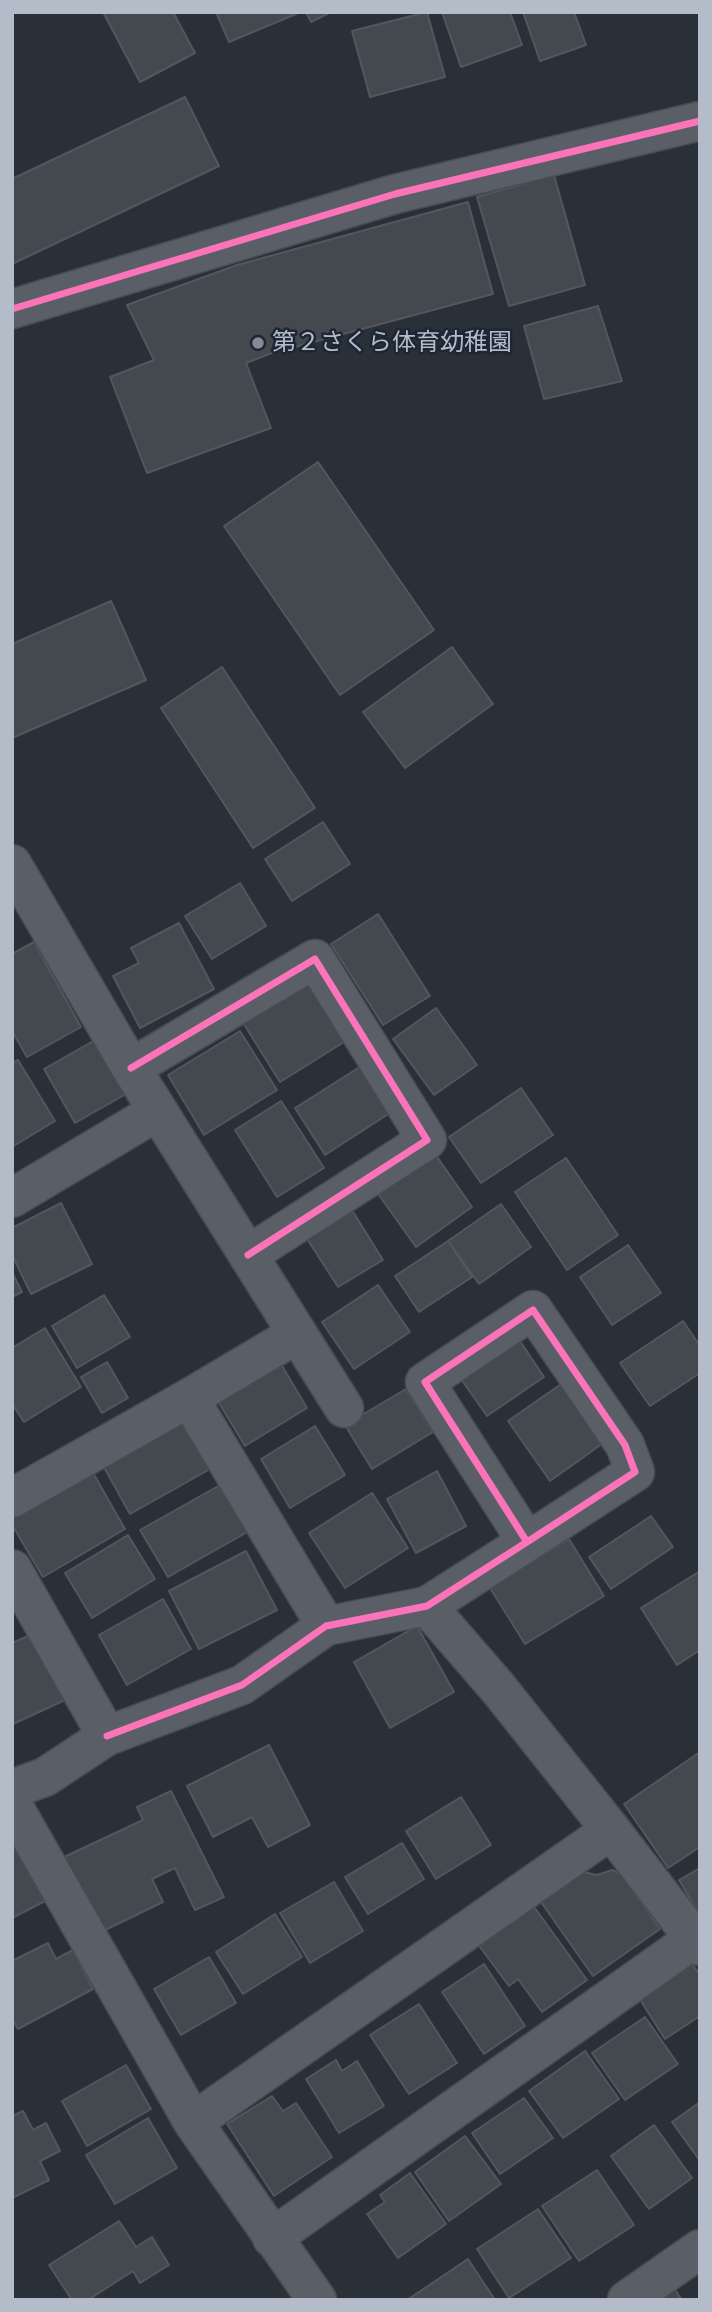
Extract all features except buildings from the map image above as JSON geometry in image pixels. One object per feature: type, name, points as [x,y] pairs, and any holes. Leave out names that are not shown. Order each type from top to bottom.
[{"type":"street","points":[[12,309],[395,194],[700,121]]},
{"type":"street","points":[[12,864],[131,1068],[344,1408]]},
{"type":"street","points":[[131,1068],[315,959],[427,1140],[248,1255]]},
{"type":"street","points":[[12,1198],[158,1111]]},
{"type":"street","points":[[12,1789],[45,1777],[107,1736],[242,1685],[326,1626],[427,1606],[527,1542],[635,1472],[625,1445],[533,1310],[425,1381],[527,1542]]},
{"type":"street","points":[[12,1497],[297,1334]]},
{"type":"street","points":[[189,1398],[326,1626]]},
{"type":"street","points":[[12,1569],[107,1736]]},
{"type":"street","points":[[272,2238],[697,1942],[498,1688],[427,1606]]},
{"type":"street","points":[[12,1804],[193,2122],[317,2300]]},
{"type":"street","points":[[193,2122],[611,1830]]},
{"type":"street","points":[[627,2300],[700,2249]]},
{"type":"cycle path","points":[[12,309],[395,194],[700,121]]},
{"type":"cycle path","points":[[131,1068],[315,959],[427,1140],[248,1255]]},
{"type":"cycle path","points":[[107,1736],[242,1685],[326,1626],[427,1606],[527,1542],[635,1472],[625,1445],[533,1310],[425,1382],[527,1542]]},
{"type":"place","name":"第２さくら体育幼稚園","points":[[258,343]]}]
